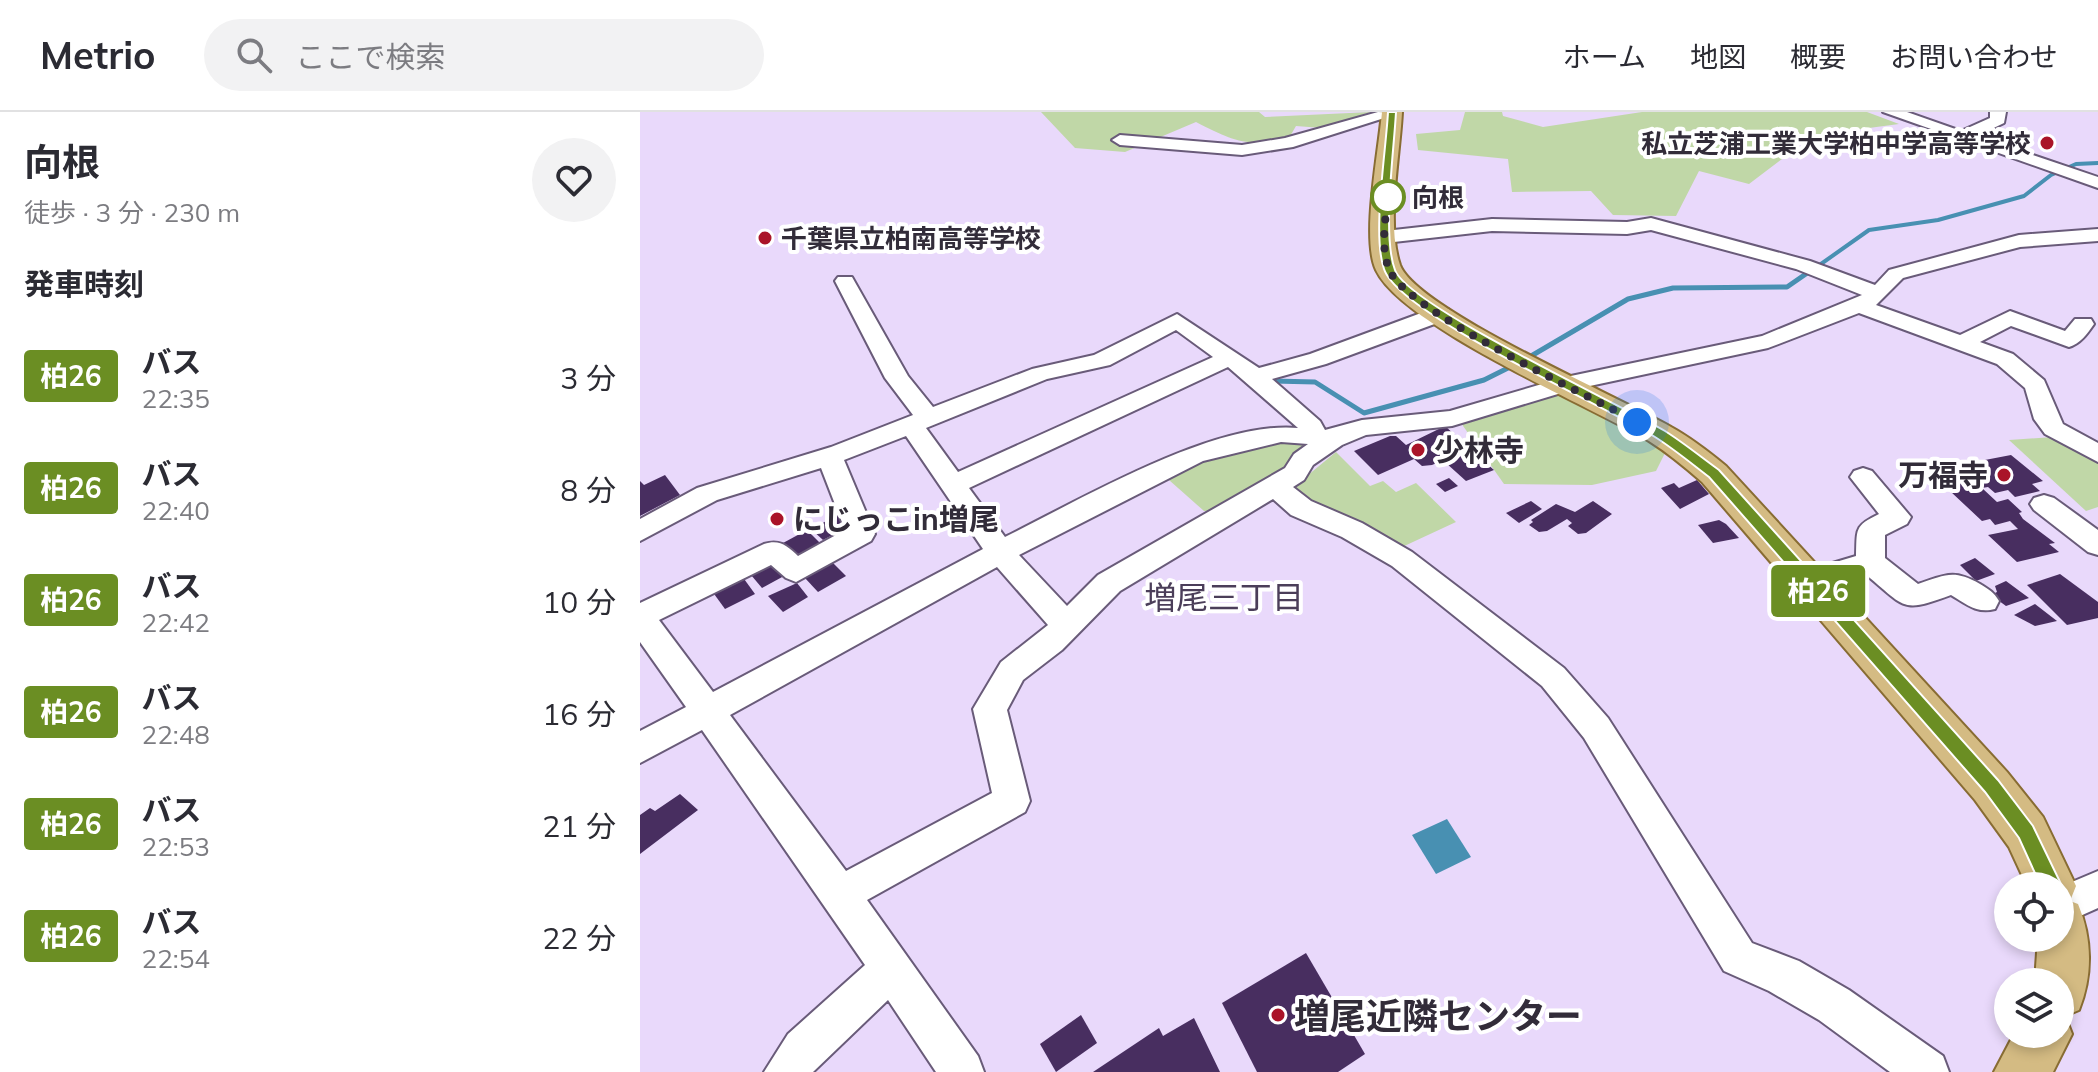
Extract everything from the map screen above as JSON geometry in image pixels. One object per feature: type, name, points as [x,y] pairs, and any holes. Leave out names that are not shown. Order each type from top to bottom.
[{"type":"main road","points":[[1392,112],[1385,237],[1386,260],[1397,283],[1440,314],[1693,455],[1714,474],[1991,786],[2026,832],[2045,872]]},
{"type":"main road","points":[[2022,1072],[2037,1048]]},
{"type":"street","points":[[1120,140],[1242,150],[1287,143],[1392,112]]},
{"type":"street","points":[[1891,112],[2098,183]]},
{"type":"street","points":[[1961,137],[1990,126],[1998,120],[1998,112]]},
{"type":"street","points":[[1385,237],[1480,225],[1599,228],[1651,224],[1813,268],[1869,300],[2005,359],[2028,375],[2036,385],[2046,419],[2054,429],[2098,454]]},
{"type":"street","points":[[640,748],[1000,552],[1194,455],[1281,434],[1323,437],[1362,428],[1452,418],[1566,384],[1768,341],[1869,300],[1896,274],[2019,241],[2098,235]]},
{"type":"street","points":[[845,281],[951,486],[1000,552],[1067,626]]},
{"type":"street","points":[[1255,376],[1318,359],[1440,314]]},
{"type":"street","points":[[1963,342],[2010,318],[2069,340],[2083,324]]},
{"type":"street","points":[[640,531],[707,494],[829,456],[1040,374],[1102,360],[1177,321],[1255,376],[1323,437]]},
{"type":"street","points":[[951,486],[1229,358]]},
{"type":"street","points":[[840,894],[1012,801],[990,709],[1012,671],[1067,626],[1109,583],[1295,474],[1323,437]]},
{"type":"street","points":[[829,456],[861,534],[796,571],[774,551],[644,629],[840,894],[962,1072]]},
{"type":"street","points":[[1863,477],[1897,517],[1871,530],[1870,562]]},
{"type":"street","points":[[1275,486],[1301,508],[1352,530],[1402,559],[1553,677],[1596,728],[1738,957],[1784,976],[1834,1005],[1927,1072]]},
{"type":"street","points":[[2044,504],[2098,545]]},
{"type":"street","points":[[1809,581],[1870,562]]},
{"type":"street","points":[[1870,562],[1914,597],[1954,583],[1984,601]]},
{"type":"street","points":[[2074,900],[2098,889]]},
{"type":"street","points":[[786,1072],[803,1049],[891,969]]},
{"type":"green space","points":[[1041,112],[1259,112],[1265,117],[1371,112],[1322,128],[1296,126],[1289,138],[1262,142],[1231,138],[1196,122],[1125,152],[1075,148]]},
{"type":"green space","points":[[1465,112],[1502,112],[1503,116],[1543,127],[1642,112],[1867,112],[1899,124],[1786,139],[1794,150],[1749,184],[1699,171],[1676,216],[1613,215],[1591,191],[1512,192],[1508,159],[1418,150],[1416,134],[1460,130]]},
{"type":"green space","points":[[1551,395],[1573,396],[1666,451],[1656,471],[1592,485],[1504,484],[1461,423]]},
{"type":"green space","points":[[2053,437],[2098,460],[2098,507],[2086,511],[2009,440]]},
{"type":"green space","points":[[1282,441],[1307,441],[1307,448],[1287,472],[1215,511],[1204,511],[1169,480],[1171,474],[1205,460]]},
{"type":"green space","points":[[1336,452],[1370,486],[1383,481],[1396,492],[1416,483],[1456,522],[1400,548],[1307,504],[1290,490]]},
{"type":"water","points":[[1447,819],[1471,857],[1436,874],[1412,835]]},
{"type":"building","points":[[1445,426],[1466,445],[1442,455],[1446,459],[1432,465],[1422,466],[1414,459],[1378,475],[1354,451],[1390,436],[1396,436],[1406,445]]},
{"type":"building","points":[[1472,451],[1494,470],[1466,481],[1446,463]]},
{"type":"building","points":[[2011,455],[2043,481],[2032,484],[2040,491],[2015,497],[2008,490],[1995,493],[1988,487],[1982,488],[1997,502],[2008,499],[2022,512],[2019,513],[2023,519],[2055,543],[2049,544],[2059,552],[2017,562],[1988,535],[2018,529],[2010,521],[1995,525],[1990,519],[1982,521],[1935,477],[1960,472],[1971,482],[1981,480],[1964,464]]},
{"type":"building","points":[[665,475],[680,495],[640,516],[640,481],[644,485]]},
{"type":"building","points":[[1449,478],[1458,486],[1445,492],[1436,484]]},
{"type":"building","points":[[1697,480],[1709,494],[1680,509],[1661,488],[1674,483],[1679,488]]},
{"type":"building","points":[[1531,501],[1542,509],[1519,523],[1506,513]]},
{"type":"building","points":[[1593,501],[1612,514],[1586,533],[1578,534],[1568,526],[1572,523],[1567,519],[1547,531],[1539,532],[1529,525],[1533,522],[1531,520],[1556,504],[1575,512]]},
{"type":"building","points":[[838,515],[850,526],[823,540],[811,529]]},
{"type":"building","points":[[1719,520],[1739,538],[1713,543],[1698,525]]},
{"type":"building","points":[[807,530],[820,543],[796,556],[783,543]]},
{"type":"building","points":[[1975,558],[1995,574],[1976,581],[1960,565]]},
{"type":"building","points":[[832,562],[846,576],[818,592],[804,577]]},
{"type":"building","points":[[773,564],[784,576],[762,588],[751,575]]},
{"type":"building","points":[[739,572],[755,594],[725,609],[709,587]]},
{"type":"building","points":[[2060,574],[2098,602],[2098,618],[2067,625],[2027,585]]},
{"type":"building","points":[[2006,581],[2029,598],[2006,606],[1991,595],[1997,592],[1995,586]]},
{"type":"building","points":[[797,583],[808,597],[783,612],[768,596]]},
{"type":"building","points":[[2035,604],[2057,621],[2035,626],[2014,615]]},
{"type":"building","points":[[680,794],[698,810],[640,854],[640,815],[650,808],[655,811]]},
{"type":"building","points":[[1306,953],[1365,1054],[1338,1072],[1257,1072],[1222,1003]]},
{"type":"building","points":[[1081,1015],[1097,1043],[1056,1072],[1040,1044]]},
{"type":"building","points":[[1194,1018],[1220,1072],[1093,1072],[1159,1028],[1163,1036]]},
{"type":"waterway","points":[[1811,271],[1869,230],[1938,220],[2024,196],[2051,175],[2076,164],[2098,163]]},
{"type":"waterway","points":[[1526,359],[1628,299],[1673,288],[1787,287],[1813,269]]},
{"type":"waterway","points":[[1273,381],[1315,382],[1364,413],[1484,380],[1516,364]]},
{"type":"bus line","name":"柏26","points":[[1392,112],[1385,247],[1389,271],[1397,283],[1440,314],[1660,434],[1693,455],[1714,474],[1991,786],[2026,832],[2048,872]]},
{"type":"place","name":"私立芝浦工業大学柏中学高等学校","points":[[2047,143]]},
{"type":"place","name":"向根","points":[[1388,197]]},
{"type":"place","name":"千葉県立柏南高等学校","points":[[765,238]]},
{"type":"place","name":"少林寺","points":[[1418,450]]},
{"type":"place","name":"万福寺","points":[[2004,475]]},
{"type":"place","name":"にじっこin増尾","points":[[777,519]]},
{"type":"place","name":"増尾近隣センター","points":[[1278,1015]]},
{"type":"district","name":"増尾三丁目","points":[[1224,597]]},
{"type":"route","points":[[1388,197],[1388,194],[1386,260],[1397,283],[1440,314],[1637,422]]}]
